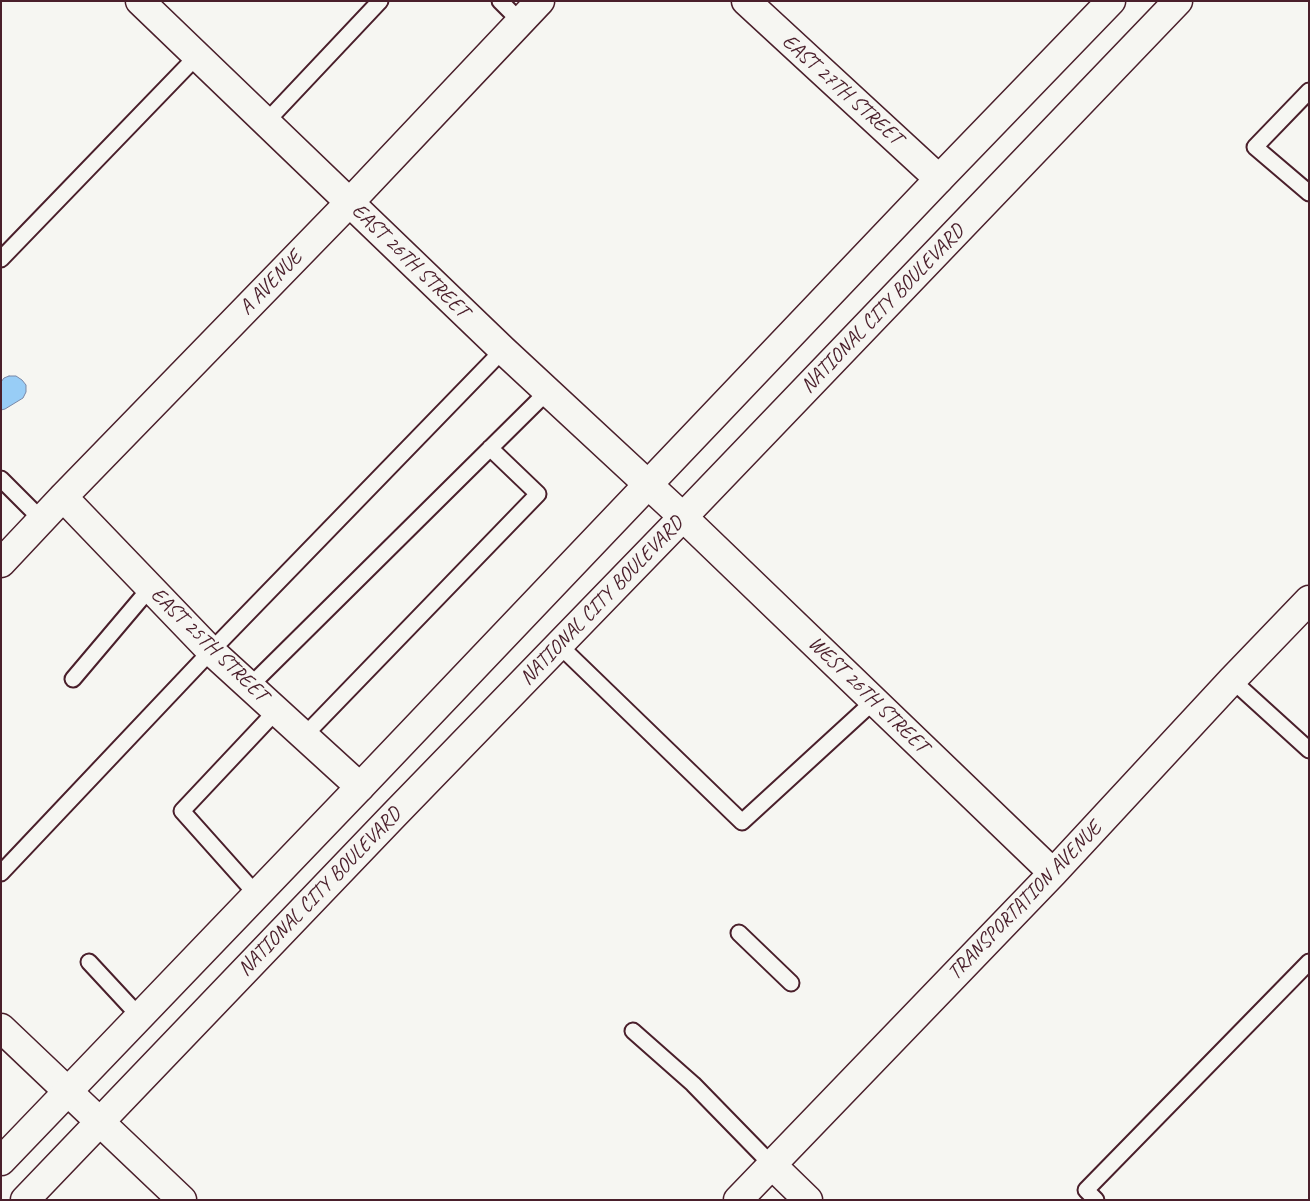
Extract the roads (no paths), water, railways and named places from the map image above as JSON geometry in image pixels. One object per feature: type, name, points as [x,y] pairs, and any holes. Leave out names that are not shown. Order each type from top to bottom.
[{"type":"street","name":"EAST 26TH STREET","points":[[140,1],[503,350],[683,517]]},
{"type":"street","name":"A AVENUE","points":[[1,564],[62,497],[349,203],[540,1]]},
{"type":"street","name":"EAST 27TH STREET","points":[[746,1],[939,179]]},
{"type":"street","name":"NATIONAL CITY BOULEVARD","points":[[1,1161],[649,486],[939,179],[1111,1]]},
{"type":"street","name":"NATIONAL CITY BOULEVARD","points":[[25,1200],[1178,1]]},
{"type":"street","name":"EAST 25TH STREET","points":[[62,497],[211,652],[360,787]]},
{"type":"street","name":"WEST 26TH STREET","points":[[683,517],[1052,873]]},
{"type":"street","name":"TRANSPORTATION AVENUE","points":[[738,1200],[1052,873],[1309,600]]},
{"type":"street","points":[[1,1028],[182,1200]]},
{"type":"street","points":[[772,1165],[808,1200]]},
{"type":"lane","points":[[266,122],[380,1]]},
{"type":"lane","points":[[500,1],[521,22]]},
{"type":"lane","points":[[1,259],[197,56]]},
{"type":"lane","points":[[1309,91],[1255,147],[1309,193]]},
{"type":"lane","points":[[1,873],[211,652],[503,350]]},
{"type":"lane","points":[[250,686],[548,391]]},
{"type":"lane","points":[[304,736],[538,494],[490,448]]},
{"type":"lane","points":[[1,479],[42,520]]},
{"type":"lane","points":[[73,679],[150,588]]},
{"type":"lane","points":[[559,644],[742,822],[874,701]]},
{"type":"lane","points":[[1232,680],[1309,750]]},
{"type":"lane","points":[[257,895],[182,811],[277,710]]},
{"type":"lane","points":[[739,933],[791,984]]},
{"type":"lane","points":[[89,962],[140,1017]]},
{"type":"lane","points":[[1096,1200],[1086,1190],[1309,962]]},
{"type":"lane","points":[[634,1031],[692,1084],[772,1165]]},
{"type":"water","points":[[9,376],[16,376],[22,380],[26,385],[26,392],[23,398],[1,410],[1,382]]}]
